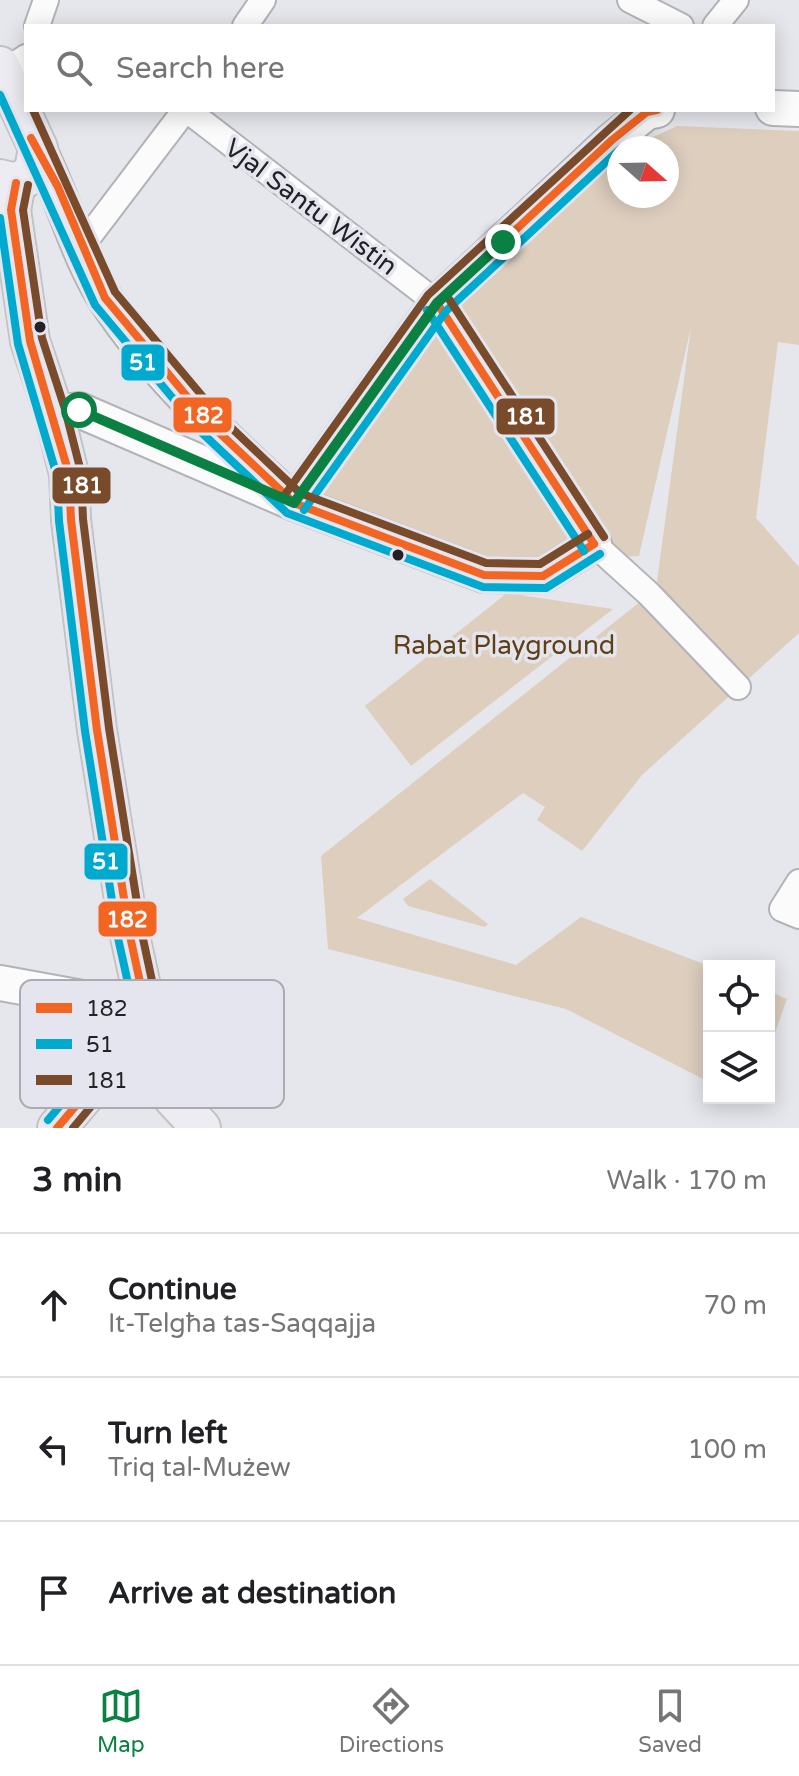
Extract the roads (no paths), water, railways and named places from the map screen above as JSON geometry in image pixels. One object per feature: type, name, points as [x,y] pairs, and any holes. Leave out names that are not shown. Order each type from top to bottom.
[{"type":"main road","points":[[8,69],[22,139],[34,170],[8,181],[11,210],[30,341],[54,413],[69,474],[71,520],[97,730],[130,936],[114,965],[116,980]]},
{"type":"main road","points":[[0,303],[22,398],[71,520]]},
{"type":"street","points":[[38,24],[46,0]]},
{"type":"street","points":[[246,24],[263,0]]},
{"type":"street","points":[[630,0],[677,24]]},
{"type":"street","points":[[717,24],[736,0]]},
{"type":"street","points":[[775,108],[799,109]]},
{"type":"street","points":[[81,247],[184,112]]},
{"type":"street","name":"Vjal Santu Wistin","points":[[189,112],[437,303]]},
{"type":"street","points":[[294,503],[437,303],[650,112]]},
{"type":"street","points":[[22,139],[58,187],[105,298],[171,381],[210,424],[294,503]]},
{"type":"street","points":[[437,303],[594,544],[649,594],[738,687]]},
{"type":"street","points":[[54,413],[79,410],[294,503],[484,575],[543,576],[594,544]]},
{"type":"street","points":[[791,912],[799,882]]},
{"type":"street","points":[[0,983],[20,987]]},
{"type":"park label","name":"Rabat Playground","points":[[504,645]]}]
